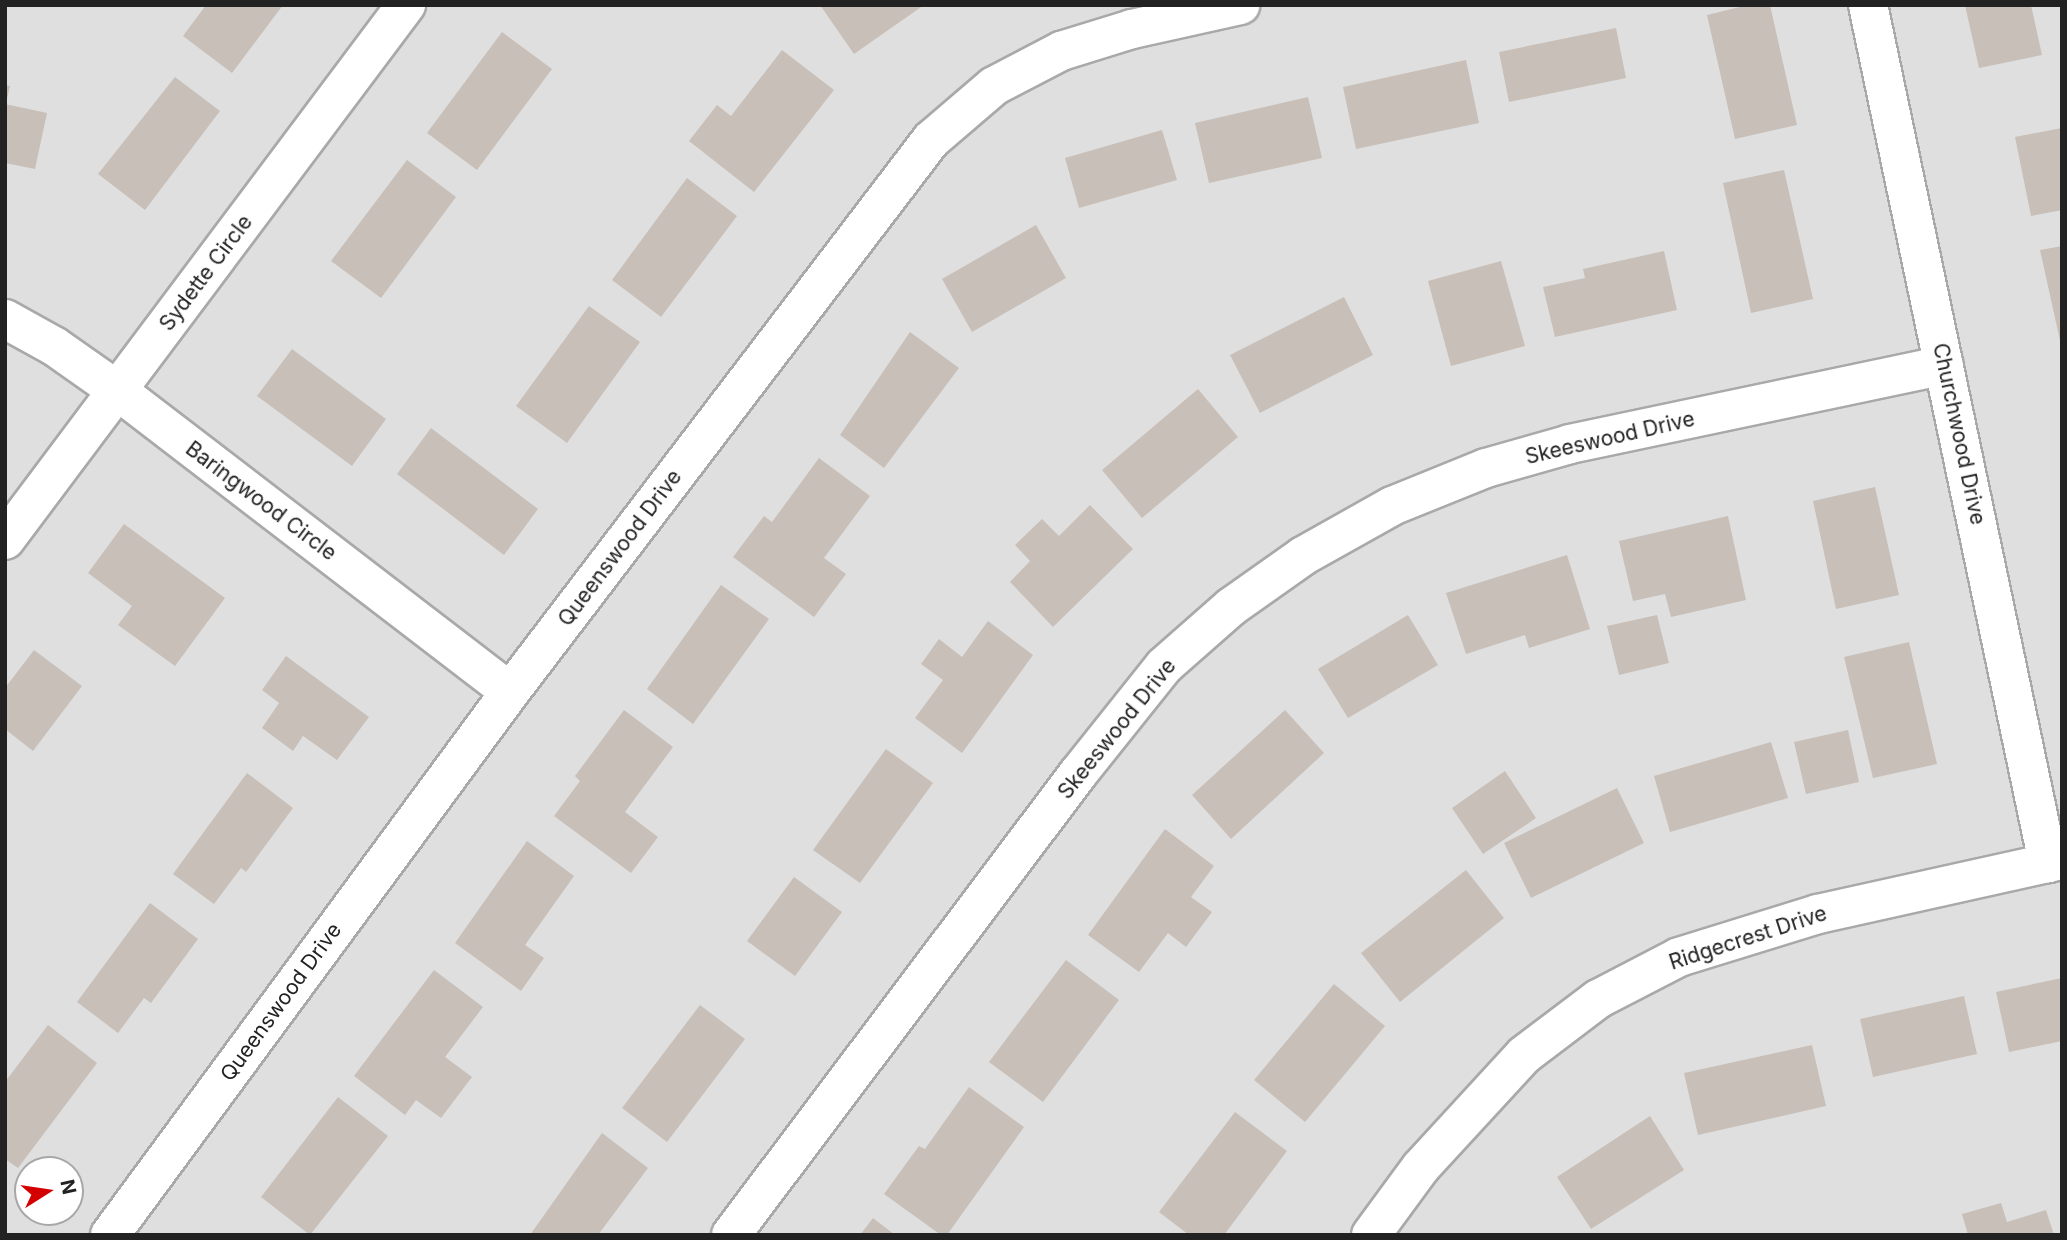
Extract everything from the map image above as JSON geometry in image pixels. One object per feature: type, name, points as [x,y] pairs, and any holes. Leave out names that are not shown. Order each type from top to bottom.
[{"type":"street","name":"Sydette Circle","points":[[5,540],[406,5]]},
{"type":"street","name":"Queenswood Drive","points":[[110,1235],[510,692],[930,140],[994,86],[1061,51],[1132,29],[1240,5]]},
{"type":"street","name":"Churchwood Drive","points":[[1868,5],[1944,365],[2055,861]]},
{"type":"street","name":"Baringwood Circle","points":[[5,319],[54,346],[118,391],[510,692]]},
{"type":"street","name":"Skeeswood Drive","points":[[731,1235],[1164,666],[1231,607],[1303,556],[1392,506],[1486,468],[1570,444],[1944,365]]},
{"type":"street","name":"Ridgecrest Drive","points":[[1371,1235],[1422,1167],[1524,1055],[1598,999],[1679,957],[1818,914],[2055,861]]},
{"type":"shaded area","points":[[5,5],[2062,5],[2062,1235],[5,1235]]},
{"type":"building","points":[[206,5],[283,5],[232,73],[183,36]]},
{"type":"building","points":[[820,5],[924,5],[854,54]]},
{"type":"building","points":[[1748,5],[1770,5],[1797,125],[1735,139],[1707,15]]},
{"type":"building","points":[[1965,5],[2031,5],[2042,55],[1979,68]]},
{"type":"building","points":[[1616,28],[1626,78],[1509,102],[1499,52]]},
{"type":"building","points":[[502,32],[552,69],[477,170],[427,133]]},
{"type":"building","points":[[782,50],[834,90],[754,192],[689,141],[717,105],[731,116]]},
{"type":"building","points":[[1466,60],[1479,123],[1356,149],[1343,87]]},
{"type":"building","points":[[175,77],[220,111],[145,210],[98,174]]},
{"type":"building","points":[[5,85],[10,86],[6,103],[5,103]]},
{"type":"building","points":[[1308,97],[1322,158],[1209,183],[1195,123]]},
{"type":"building","points":[[5,104],[47,113],[35,169],[5,163]]},
{"type":"building","points":[[2062,128],[2062,210],[2031,216],[2015,137]]},
{"type":"building","points":[[1162,130],[1177,180],[1079,208],[1065,158]]},
{"type":"building","points":[[407,160],[456,197],[381,298],[331,261]]},
{"type":"building","points":[[1784,170],[1813,299],[1751,313],[1723,183]]},
{"type":"building","points":[[687,178],[737,216],[661,317],[612,280]]},
{"type":"building","points":[[1036,225],[1066,278],[972,332],[942,279]]},
{"type":"building","points":[[2062,246],[2062,345],[2061,345],[2040,250]]},
{"type":"building","points":[[1664,251],[1677,310],[1555,337],[1543,287],[1585,278],[1583,269]]},
{"type":"building","points":[[1501,261],[1525,346],[1451,366],[1428,281]]},
{"type":"building","points":[[1344,297],[1373,355],[1260,413],[1230,355]]},
{"type":"building","points":[[589,306],[640,342],[567,443],[516,406]]},
{"type":"building","points":[[910,332],[959,368],[884,468],[840,435]]},
{"type":"building","points":[[292,349],[386,419],[352,466],[257,396]]},
{"type":"building","points":[[1198,389],[1238,437],[1142,518],[1102,470]]},
{"type":"building","points":[[431,428],[538,509],[504,555],[397,474]]},
{"type":"building","points":[[819,458],[870,496],[824,558],[846,574],[814,617],[733,557],[764,516],[772,522]]},
{"type":"building","points":[[1875,487],[1899,595],[1836,609],[1813,501]]},
{"type":"building","points":[[1090,505],[1133,549],[1053,627],[1010,582],[1030,561],[1015,545],[1042,519],[1059,536]]},
{"type":"building","points":[[1728,516],[1746,600],[1671,617],[1665,594],[1633,601],[1619,541]]},
{"type":"building","points":[[124,524],[225,598],[175,666],[118,625],[132,606],[88,573]]},
{"type":"building","points":[[1567,555],[1590,629],[1529,648],[1525,635],[1466,654],[1446,593]]},
{"type":"building","points":[[721,585],[769,619],[693,724],[647,689]]},
{"type":"building","points":[[1408,615],[1438,665],[1348,718],[1318,669]]},
{"type":"building","points":[[1657,615],[1669,663],[1619,675],[1607,626]]},
{"type":"building","points":[[988,621],[1033,655],[962,753],[915,718],[943,680],[921,664],[939,639],[962,657]]},
{"type":"building","points":[[1909,642],[1937,764],[1873,778],[1844,657]]},
{"type":"building","points":[[34,650],[82,686],[33,751],[5,729],[5,688]]},
{"type":"building","points":[[286,656],[369,717],[337,760],[303,736],[293,751],[262,728],[279,703],[262,690]]},
{"type":"building","points":[[624,710],[673,747],[625,812],[658,837],[631,873],[554,816],[580,781],[575,776]]},
{"type":"building","points":[[1285,710],[1324,753],[1231,839],[1192,795]]},
{"type":"building","points":[[1848,730],[1859,782],[1806,794],[1794,742]]},
{"type":"building","points":[[1771,742],[1788,798],[1670,832],[1654,776]]},
{"type":"building","points":[[886,749],[933,783],[860,883],[813,850]]},
{"type":"building","points":[[1505,771],[1536,818],[1483,854],[1452,808]]},
{"type":"building","points":[[247,773],[293,808],[246,872],[241,868],[214,904],[173,874]]},
{"type":"building","points":[[1617,788],[1644,843],[1531,898],[1504,843]]},
{"type":"building","points":[[1165,829],[1214,866],[1191,897],[1212,912],[1186,947],[1168,933],[1139,972],[1088,935]]},
{"type":"building","points":[[527,841],[574,876],[525,945],[544,958],[521,991],[455,943]]},
{"type":"building","points":[[1466,870],[1504,918],[1400,1002],[1361,953]]},
{"type":"building","points":[[794,877],[842,912],[795,976],[747,941]]},
{"type":"building","points":[[150,903],[198,939],[151,1003],[144,998],[118,1033],[77,1002]]},
{"type":"building","points":[[1066,960],[1119,1000],[1043,1102],[989,1062]]},
{"type":"building","points":[[434,970],[483,1007],[445,1057],[472,1077],[441,1118],[416,1100],[405,1115],[354,1076]]},
{"type":"building","points":[[2062,978],[2062,1041],[2009,1052],[1996,992]]},
{"type":"building","points":[[1334,984],[1385,1026],[1305,1122],[1254,1080]]},
{"type":"building","points":[[1964,996],[1977,1054],[1873,1077],[1860,1019]]},
{"type":"building","points":[[700,1005],[745,1039],[667,1142],[622,1108]]},
{"type":"building","points":[[48,1025],[97,1063],[27,1156],[14,1156],[14,1165],[5,1159],[5,1082]]},
{"type":"building","points":[[1812,1045],[1826,1106],[1698,1135],[1684,1073]]},
{"type":"building","points":[[969,1087],[1024,1127],[947,1235],[941,1235],[884,1194],[919,1146],[925,1149]]},
{"type":"building","points":[[338,1097],[388,1136],[310,1235],[261,1197]]},
{"type":"building","points":[[1235,1112],[1287,1151],[1224,1235],[1189,1235],[1159,1212]]},
{"type":"building","points":[[1650,1116],[1684,1170],[1591,1229],[1557,1177]]},
{"type":"building","points":[[602,1133],[648,1168],[598,1235],[530,1235]]},
{"type":"building","points":[[2001,1203],[2007,1222],[2046,1210],[2054,1235],[1968,1235],[1962,1214]]},
{"type":"building","points":[[873,1218],[895,1235],[860,1235]]}]
